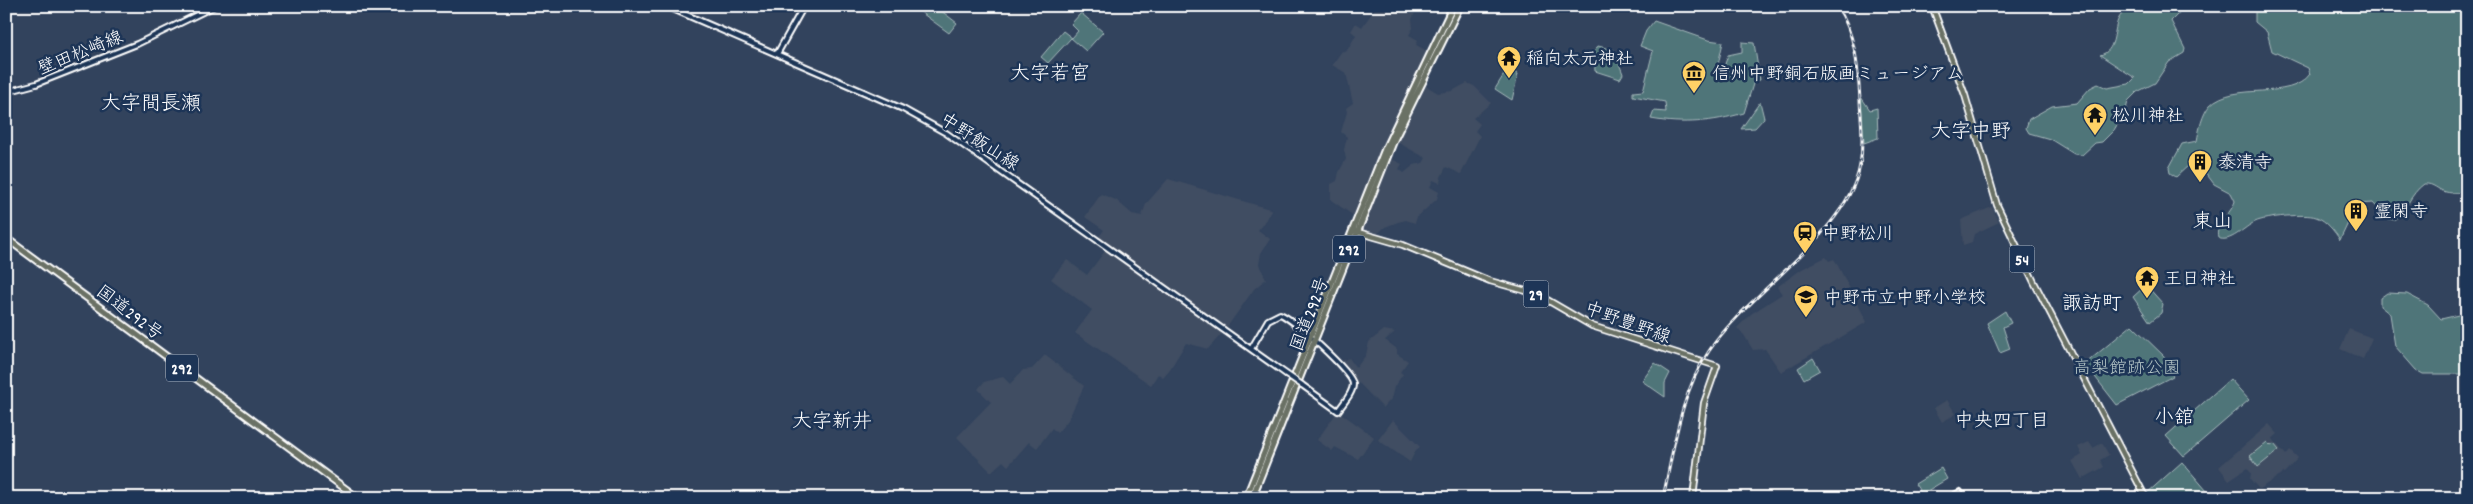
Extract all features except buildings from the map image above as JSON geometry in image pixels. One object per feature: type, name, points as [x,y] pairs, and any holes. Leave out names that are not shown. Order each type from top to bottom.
[{"type":"highway","name":"国道292号","points":[[1252,498],[1311,339],[1390,138],[1453,6]]},
{"type":"highway","name":"国道292号","points":[[1353,231],[1394,140],[1460,6]]},
{"type":"highway","name":"国道292号","points":[[6,238],[358,498]]},
{"type":"highway","name":"国道292号","points":[[1246,498],[1311,339]]},
{"type":"main road","name":"壁田松崎線","points":[[6,92],[36,84],[137,44],[215,6]]},
{"type":"main road","name":"中野飯山線","points":[[666,6],[903,109],[946,132],[1338,411],[1352,390],[1353,382],[1349,374],[1290,320],[1277,314],[1268,320],[1251,348]]},
{"type":"main road","points":[[778,54],[804,6]]},
{"type":"main road","name":"54","points":[[1932,6],[1965,95],[1997,204],[2034,282],[2146,498]]},
{"type":"main road","name":"中野豊野線","points":[[1353,231],[1403,245],[1490,281],[1537,294],[1592,326],[1717,366],[1704,403],[1692,498]]},
{"type":"main road","points":[[1949,498],[1960,492],[1963,498]]},
{"type":"shaded area","points":[[1377,6],[1418,7],[1412,19],[1413,28],[1409,35],[1418,40],[1416,45],[1429,52],[1383,148],[1354,216],[1331,200],[1331,184],[1337,181],[1339,172],[1346,159],[1344,150],[1347,137],[1341,132],[1347,112],[1346,108],[1353,103],[1346,73],[1332,65],[1342,51],[1346,52],[1356,35],[1351,31],[1356,23],[1362,27]]},
{"type":"shaded area","points":[[1467,83],[1474,86],[1491,103],[1473,118],[1480,124],[1475,131],[1480,136],[1461,174],[1446,167],[1440,183],[1433,180],[1430,187],[1439,192],[1437,199],[1417,217],[1415,223],[1406,220],[1398,222],[1385,227],[1374,237],[1359,232],[1390,158],[1402,164],[1399,169],[1404,173],[1414,165],[1423,163],[1426,158],[1397,142],[1426,86],[1438,93],[1452,91]]},
{"type":"shaded area","points":[[1168,179],[1273,210],[1258,230],[1270,239],[1261,253],[1259,264],[1266,279],[1254,289],[1225,330],[1208,349],[1186,343],[1170,369],[1163,377],[1158,374],[1151,385],[1075,333],[1092,310],[1051,279],[1067,260],[1087,275],[1108,247],[1097,239],[1104,230],[1085,217],[1101,194],[1116,200],[1132,214],[1142,216],[1146,204]]},
{"type":"shaded area","points":[[1992,207],[1999,222],[1974,234],[1972,242],[1963,245],[1961,220]]},
{"type":"shaded area","name":"中野市立中野小学校","points":[[1826,257],[1829,261],[1834,259],[1836,262],[1867,322],[1781,372],[1765,349],[1753,350],[1744,335],[1737,328],[1751,314],[1782,294],[1777,287],[1802,269]]},
{"type":"shaded area","points":[[2349,329],[2372,338],[2363,359],[2340,349]]},
{"type":"shaded area","points":[[1384,330],[1395,332],[1385,340],[1397,349],[1397,354],[1408,361],[1400,372],[1403,374],[1394,387],[1391,399],[1383,408],[1360,384],[1353,382],[1337,363],[1349,358],[1356,368],[1366,355],[1369,342]]},
{"type":"shaded area","points":[[1045,355],[1084,386],[1068,420],[1057,433],[1052,428],[1037,448],[1029,442],[1008,466],[1003,461],[991,472],[957,437],[991,402],[978,389],[984,382],[1003,377],[1010,384],[1023,370],[1032,369]]},
{"type":"shaded area","points":[[1947,400],[1956,414],[1942,422],[1934,408]]},
{"type":"shaded area","points":[[1338,411],[1374,437],[1358,459],[1335,447],[1332,451],[1317,440]]},
{"type":"shaded area","points":[[1393,420],[1420,447],[1416,450],[1410,462],[1378,440]]},
{"type":"shaded area","points":[[2269,424],[2278,434],[2272,439],[2286,455],[2290,450],[2298,458],[2285,472],[2259,489],[2250,479],[2251,473],[2247,468],[2229,480],[2219,467]]},
{"type":"shaded area","points":[[2089,442],[2093,448],[2102,443],[2109,455],[2100,460],[2104,467],[2082,479],[2072,461],[2082,455],[2078,447]]},
{"type":"green space","points":[[922,6],[935,6],[957,23],[949,33],[919,11]]},
{"type":"green space","points":[[2128,6],[2182,6],[2182,10],[2171,21],[2185,49],[2184,53],[2169,62],[2155,83],[2137,92],[2128,101],[2126,110],[2114,130],[2102,142],[2095,143],[2082,155],[2074,154],[2050,139],[2029,133],[2026,128],[2029,119],[2052,106],[2077,103],[2090,88],[2098,84],[2107,88],[2129,84],[2135,78],[2100,55],[2109,50],[2118,20]]},
{"type":"green space","points":[[2259,6],[2467,6],[2467,191],[2449,193],[2424,184],[2415,192],[2403,212],[2395,220],[2388,219],[2373,203],[2357,204],[2340,240],[2327,223],[2316,217],[2303,215],[2260,220],[2232,237],[2227,239],[2218,238],[2219,228],[2235,201],[2231,193],[2214,184],[2199,164],[2189,165],[2176,177],[2170,173],[2169,168],[2182,144],[2197,141],[2205,113],[2210,105],[2220,98],[2233,94],[2289,87],[2301,82],[2310,74],[2308,68],[2272,51],[2267,32],[2255,22],[2255,12]]},
{"type":"green space","points":[[1081,13],[1103,32],[1086,51],[1071,38],[1048,63],[1041,57],[1063,31],[1072,38],[1078,31],[1071,24]]},
{"type":"green space","points":[[1654,21],[1708,40],[1723,42],[1718,65],[1724,67],[1728,55],[1742,52],[1742,42],[1754,43],[1760,80],[1754,81],[1744,113],[1698,122],[1651,119],[1654,111],[1666,112],[1665,102],[1633,96],[1633,92],[1643,91],[1653,51],[1640,46],[1646,31]]},
{"type":"green space","points":[[1598,46],[1614,50],[1623,74],[1620,79],[1595,71],[1594,52]]},
{"type":"green space","points":[[1508,68],[1518,74],[1512,100],[1495,89]]},
{"type":"green space","points":[[1861,97],[1870,110],[1877,108],[1878,138],[1864,143]]},
{"type":"green space","points":[[1760,102],[1764,118],[1755,128],[1741,129]]},
{"type":"green space","points":[[2146,285],[2163,304],[2161,313],[2150,322],[2133,297]]},
{"type":"green space","points":[[2387,293],[2407,294],[2428,305],[2441,319],[2467,313],[2467,374],[2423,374],[2416,370],[2395,346],[2390,314],[2380,306],[2380,298]]},
{"type":"green space","points":[[2005,311],[2011,323],[2003,327],[2010,349],[2000,353],[1987,323]]},
{"type":"green space","name":"高梨館跡公園","points":[[2132,325],[2166,358],[2162,363],[2173,376],[2117,405],[2085,364]]},
{"type":"green space","points":[[1813,358],[1820,370],[1804,379],[1798,368]]},
{"type":"green space","points":[[1655,363],[1670,373],[1665,383],[1665,397],[1642,381]]},
{"type":"green space","points":[[2230,379],[2249,400],[2184,456],[2166,436]]},
{"type":"green space","points":[[2267,442],[2271,446],[2274,444],[2279,450],[2258,467],[2250,456]]},
{"type":"green space","points":[[2182,462],[2213,498],[2149,498],[2146,494]]},
{"type":"green space","points":[[1941,468],[1947,479],[1922,494],[1915,484]]},
{"type":"railway","points":[[1663,498],[1679,422],[1691,385],[1709,351],[1726,329],[1747,307],[1817,238],[1837,214],[1852,190],[1860,165],[1862,149],[1857,63],[1848,28],[1837,6]]},
{"type":"place","name":"稲向太元神社","points":[[1509,79]]},
{"type":"place","name":"信州中野銅石版画ミュージアム","points":[[1694,94]]},
{"type":"place","name":"松川神社","points":[[2095,136]]},
{"type":"place","name":"泰清寺","points":[[2200,183]]},
{"type":"place","name":"霊閑寺","points":[[2356,232]]},
{"type":"place","name":"中野松川","points":[[1805,254]]},
{"type":"place","name":"王日神社","points":[[2147,299]]},
{"type":"place","name":"中野市立中野小学校","points":[[1806,318]]},
{"type":"district","name":"大字若宮","points":[[1050,72]]},
{"type":"district","name":"大字間長瀬","points":[[151,102]]},
{"type":"district","name":"大字中野","points":[[1971,130]]},
{"type":"district","name":"東山","points":[[2213,220]]},
{"type":"district","name":"諏訪町","points":[[2092,302]]},
{"type":"district","name":"小舘","points":[[2174,416]]},
{"type":"district","name":"中央四丁目","points":[[2002,419]]},
{"type":"district","name":"大字新井","points":[[832,420]]}]
